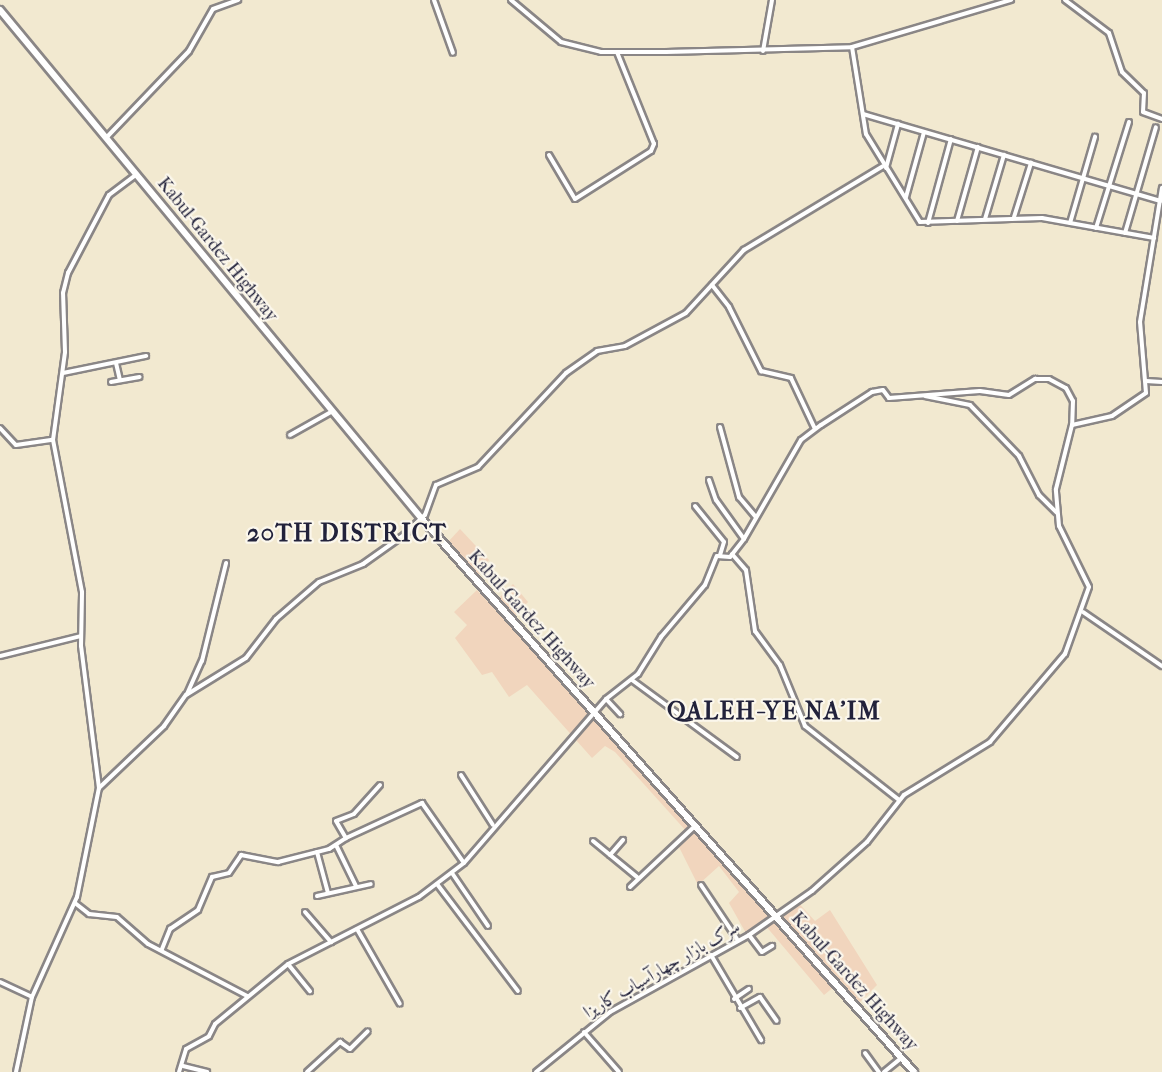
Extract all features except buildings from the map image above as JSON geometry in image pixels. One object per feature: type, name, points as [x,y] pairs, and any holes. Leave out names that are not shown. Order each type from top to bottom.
[{"type":"highway","name":"Kabul-Gardez Highway","points":[[0,10],[422,519],[914,1072]]},
{"type":"street","points":[[106,138],[189,51],[213,9],[238,0]]},
{"type":"street","points":[[434,0],[453,53]]},
{"type":"street","points":[[512,0],[561,42],[617,52],[763,51],[852,47],[1011,0]]},
{"type":"street","points":[[763,51],[772,0]]},
{"type":"street","points":[[1065,0],[1109,33],[1122,72],[1144,93],[1143,112],[1162,119]]},
{"type":"street","points":[[852,47],[866,134],[918,220],[928,223],[1014,217],[1070,223],[1154,238]]},
{"type":"street","points":[[549,155],[575,199],[651,152],[654,144],[617,52]]},
{"type":"street","points":[[863,114],[1161,201]]},
{"type":"street","points":[[1096,228],[1111,186],[1129,122]]},
{"type":"street","points":[[186,695],[246,657],[276,619],[319,582],[363,564],[422,519],[436,485],[478,467],[566,373],[597,351],[625,346],[686,313],[744,250],[885,167],[898,124]]},
{"type":"street","points":[[1125,233],[1156,127]]},
{"type":"street","points":[[906,198],[924,132]]},
{"type":"street","points":[[1070,223],[1095,137]]},
{"type":"street","points":[[928,223],[951,140]]},
{"type":"street","points":[[957,221],[978,147]]},
{"type":"street","points":[[985,219],[1005,155]]},
{"type":"street","points":[[1014,217],[1031,163]]},
{"type":"street","points":[[16,1072],[32,997],[75,903],[99,788],[81,636],[82,592],[52,440],[63,372],[68,273],[109,195],[136,175]]},
{"type":"street","points":[[1072,425],[1123,410],[1143,398],[1146,381],[1140,322],[1162,188]]},
{"type":"street","points":[[711,285],[729,307],[761,371],[791,378],[815,429]]},
{"type":"street","points":[[63,372],[146,356]]},
{"type":"street","points":[[116,363],[120,380]]},
{"type":"street","points":[[111,382],[140,377]]},
{"type":"street","points":[[720,555],[732,554],[744,539],[755,516],[801,440],[872,392],[884,390],[889,398],[916,394],[1009,395],[1035,379],[1049,379],[1070,394],[1072,425],[1056,489],[1058,514]]},
{"type":"street","points":[[1146,381],[1162,382]]},
{"type":"street","points":[[916,394],[970,405],[1019,456],[1040,495],[1058,514]]},
{"type":"street","points":[[290,435],[331,412]]},
{"type":"street","points":[[720,427],[739,497],[755,516]]},
{"type":"street","points":[[0,428],[16,445],[52,440]]},
{"type":"street","points":[[709,480],[716,500],[744,539]]},
{"type":"street","points":[[178,1072],[183,1066],[186,1049],[209,1036],[247,996],[288,964],[357,929],[437,884],[464,863],[493,825],[596,716],[606,699],[632,680],[705,585],[720,555],[724,543],[696,506]]},
{"type":"street","name":"سرک بازار چهارآسیاب کاریزا","points":[[536,1072],[584,1032],[737,939],[749,935],[775,916],[867,842],[899,800],[995,736],[1065,654],[1083,612],[1089,587],[1058,514]]},
{"type":"street","points":[[732,554],[746,570],[755,632],[780,665],[805,726],[899,800]]},
{"type":"street","points":[[99,788],[172,717],[186,695],[202,661],[226,563]]},
{"type":"street","points":[[1083,612],[1162,666]]},
{"type":"street","points":[[0,656],[81,636]]},
{"type":"street","points":[[632,680],[737,757]]},
{"type":"street","points":[[606,699],[620,714]]},
{"type":"street","points":[[461,775],[493,825]]},
{"type":"street","points":[[346,838],[336,821],[354,814],[380,785]]},
{"type":"street","points":[[162,949],[170,929],[198,909],[212,877],[229,873],[241,855],[278,862],[317,852],[422,803],[464,863]]},
{"type":"street","points":[[630,887],[637,877],[694,827]]},
{"type":"street","points":[[610,855],[623,840]]},
{"type":"street","points":[[593,841],[637,877]]},
{"type":"street","points":[[336,845],[356,886]]},
{"type":"street","points":[[317,852],[328,893]]},
{"type":"street","points":[[452,873],[488,926]]},
{"type":"street","points":[[317,896],[371,884]]},
{"type":"street","points":[[437,884],[518,991]]},
{"type":"street","points":[[701,885],[737,939]]},
{"type":"street","points":[[75,903],[88,914],[117,917],[162,949],[247,996]]},
{"type":"street","points":[[305,912],[331,942]]},
{"type":"street","points":[[357,929],[400,1004]]},
{"type":"street","points":[[749,935],[762,952],[772,946]]},
{"type":"street","points":[[711,955],[734,999],[761,1041]]},
{"type":"street","points":[[288,964],[310,991]]},
{"type":"street","points":[[0,982],[32,997]]},
{"type":"street","points":[[734,999],[749,989]]},
{"type":"street","points":[[740,1008],[759,997],[777,1021]]},
{"type":"street","points":[[308,1072],[340,1042],[350,1049],[368,1031]]},
{"type":"street","points":[[584,1032],[619,1072]]},
{"type":"street","points":[[865,1053],[879,1072]]},
{"type":"street","points":[[884,1072],[901,1058]]},
{"type":"street","points":[[183,1066],[207,1072]]},
{"type":"shaded area","points":[[460,529],[489,560],[477,577],[448,542]]},
{"type":"shaded area","points":[[513,584],[528,602],[513,618],[497,600]]},
{"type":"shaded area","points":[[477,590],[775,916],[835,986],[824,995],[765,925],[747,935],[729,903],[739,892],[719,866],[698,885],[677,843],[687,832],[615,752],[605,746],[592,758],[527,685],[509,697],[492,672],[482,675],[455,638],[467,625],[454,612]]},
{"type":"shaded area","points":[[795,899],[815,921],[830,910],[877,985],[858,1004],[776,914]]},
{"type":"district","name":"20TH DISTRICT","points":[[347,534]]},
{"type":"district","name":"QALEH-YE NA'IM","points":[[774,712]]}]
